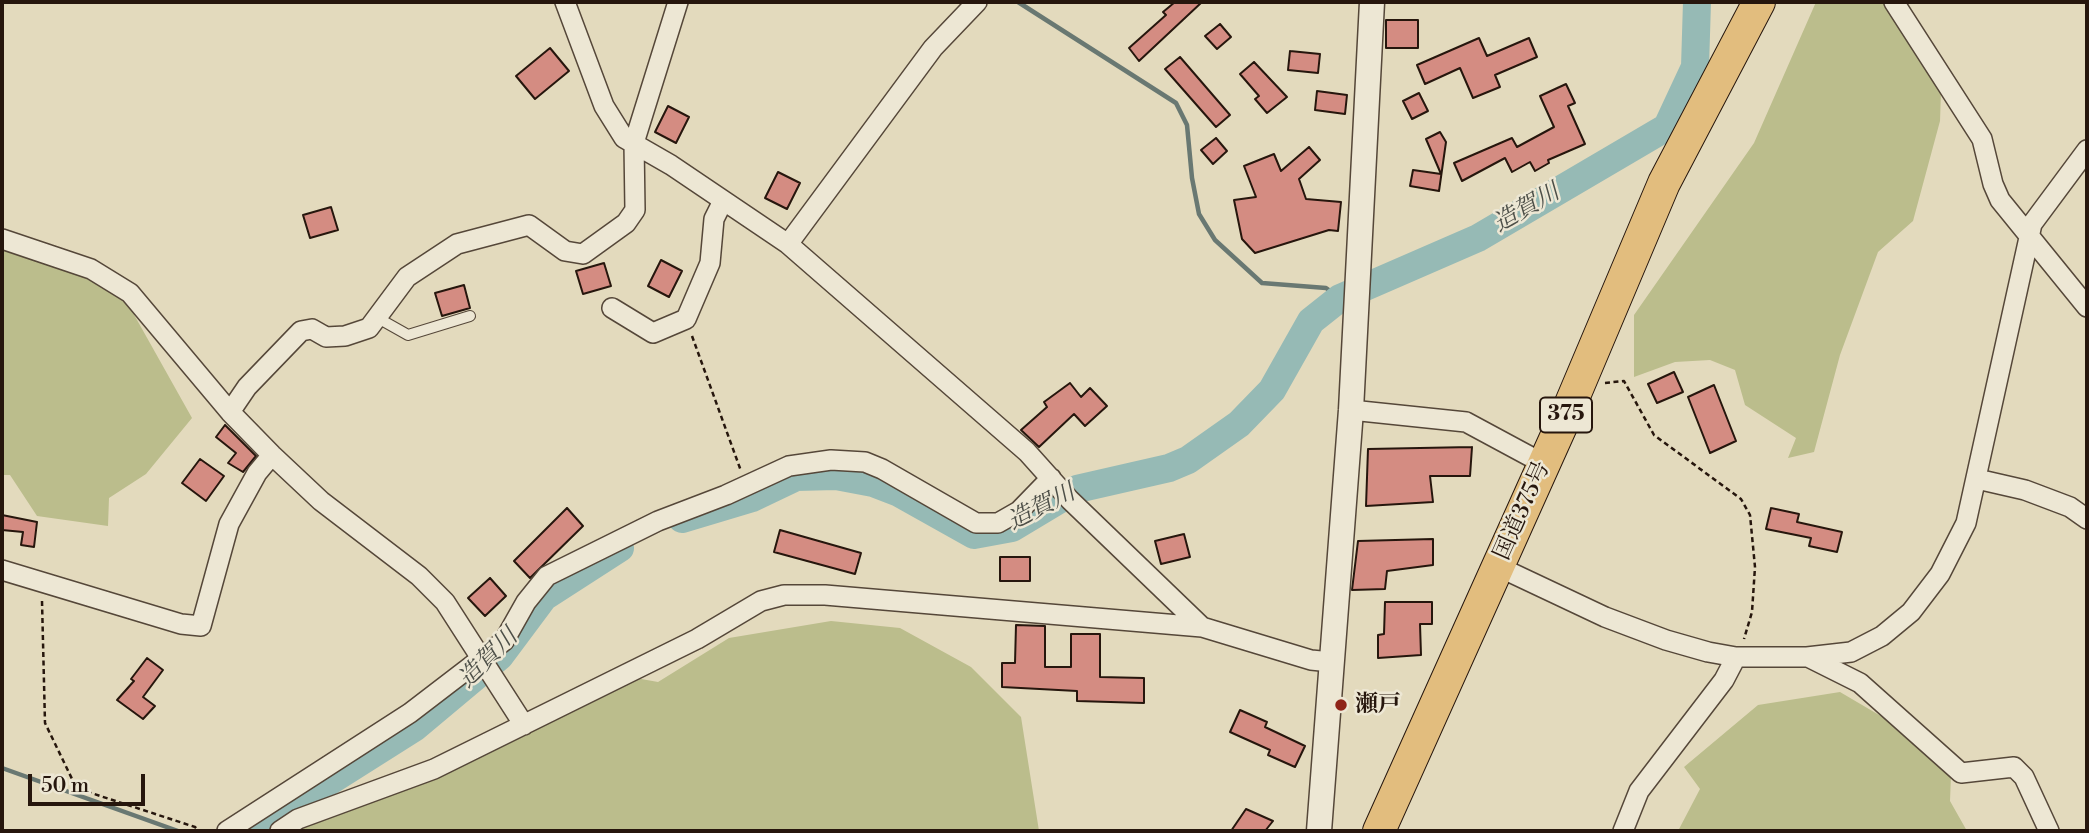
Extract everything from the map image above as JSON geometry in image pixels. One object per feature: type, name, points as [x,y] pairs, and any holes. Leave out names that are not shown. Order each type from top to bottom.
[{"type":"highway","name":"国道375号","points":[[1379,831],[1545,464],[1664,183],[1759,2]]},
{"type":"street","points":[[565,2],[604,106],[624,138],[671,164],[788,244],[1027,452],[1060,488],[1202,627]]},
{"type":"street","points":[[230,412],[247,387],[301,331],[312,329],[326,338],[345,336],[369,328],[407,278],[457,244],[529,225],[565,251],[583,254],[626,223],[635,210],[634,143],[678,2]]},
{"type":"street","points":[[788,244],[933,48],[977,2]]},
{"type":"street","points":[[1318,831],[1351,410],[1372,2]]},
{"type":"street","points":[[1894,2],[1966,109],[1982,139],[1993,184],[2000,200],[2087,307]]},
{"type":"street","points":[[1499,567],[1605,617],[1666,640],[1736,657],[1807,657],[1851,652],[1882,636],[1911,612],[1940,574],[1966,523],[2032,224],[2087,149]]},
{"type":"street","points":[[612,308],[653,332],[686,319],[710,263],[714,219],[723,201]]},
{"type":"street","points":[[2,239],[91,269],[130,293],[230,412],[272,455],[321,501],[419,576],[444,602],[524,726]]},
{"type":"street","points":[[1351,410],[1466,422],[1545,464]]},
{"type":"street","points":[[2,569],[181,624],[201,626],[229,524],[257,473],[272,455]]},
{"type":"street","points":[[227,831],[486,666],[526,602],[547,576],[658,521],[789,466],[831,460],[865,462],[976,523],[998,523],[1060,488]]},
{"type":"street","points":[[1977,479],[2025,490],[2070,507],[2087,519]]},
{"type":"street","points":[[280,831],[298,819],[433,769],[697,639],[761,601],[783,595],[825,595],[1202,627],[1311,660],[1331,662]]},
{"type":"street","points":[[1623,831],[1639,792],[1712,698],[1736,657]]},
{"type":"street","points":[[1807,657],[1860,683],[1961,773],[2014,767],[2024,777],[2049,831]]},
{"type":"lane","points":[[376,317],[408,335],[470,316]]},
{"type":"path","points":[[686,319],[746,486]]},
{"type":"path","points":[[1578,384],[1624,381],[1654,435],[1741,499],[1749,515],[1755,567],[1752,612],[1736,657]]},
{"type":"path","points":[[47,585],[41,603],[45,723],[74,783],[85,791],[195,827],[199,831]]},
{"type":"green space","points":[[1816,2],[1883,2],[1941,92],[1940,121],[1913,221],[1878,252],[1840,355],[1814,452],[1788,458],[1796,438],[1745,405],[1735,370],[1710,360],[1675,362],[1634,377],[1634,315],[1754,143]]},
{"type":"green space","points":[[2,245],[88,273],[123,295],[192,418],[146,474],[109,498],[108,526],[37,516],[10,475],[2,475]]},
{"type":"green space","points":[[831,621],[900,628],[971,667],[1021,717],[1039,831],[296,831],[338,805],[619,675],[658,682],[729,638]]},
{"type":"green space","points":[[1840,692],[1908,732],[1951,775],[1950,801],[1967,831],[1678,831],[1700,789],[1684,767],[1758,705]]},
{"type":"building","points":[[1175,2],[1202,2],[1139,61],[1129,48],[1166,15],[1163,12]]},
{"type":"building","points":[[1386,20],[1418,20],[1418,48],[1386,48]]},
{"type":"building","points":[[1220,24],[1231,37],[1217,49],[1205,36]]},
{"type":"building","points":[[1479,38],[1487,56],[1529,38],[1537,57],[1495,75],[1500,87],[1473,98],[1460,68],[1425,84],[1417,65]]},
{"type":"building","points":[[550,48],[569,71],[535,99],[516,76]]},
{"type":"building","points":[[1290,51],[1320,54],[1318,73],[1288,70]]},
{"type":"building","points":[[1180,57],[1230,115],[1216,127],[1165,69]]},
{"type":"building","points":[[1254,62],[1287,97],[1267,113],[1255,99],[1259,96],[1240,74]]},
{"type":"building","points":[[1566,84],[1575,103],[1568,106],[1585,144],[1548,160],[1549,163],[1535,171],[1530,162],[1512,172],[1505,158],[1462,181],[1454,163],[1512,138],[1517,147],[1554,127],[1540,96]]},
{"type":"building","points":[[1317,91],[1347,95],[1345,114],[1315,110]]},
{"type":"building","points":[[1419,93],[1428,111],[1412,119],[1403,101]]},
{"type":"building","points":[[668,106],[689,117],[676,143],[655,132]]},
{"type":"building","points":[[1440,132],[1446,142],[1439,191],[1410,186],[1413,170],[1441,174],[1426,139]]},
{"type":"building","points":[[1216,138],[1227,151],[1213,164],[1201,150]]},
{"type":"building","points":[[1309,147],[1320,160],[1299,179],[1306,199],[1341,202],[1338,231],[1329,230],[1255,253],[1242,239],[1234,200],[1256,197],[1244,166],[1274,154],[1281,171]]},
{"type":"building","points":[[778,172],[800,183],[787,209],[765,198]]},
{"type":"building","points":[[331,207],[338,230],[310,238],[303,215]]},
{"type":"building","points":[[661,260],[682,271],[669,297],[648,286]]},
{"type":"building","points":[[604,263],[611,286],[583,294],[576,271]]},
{"type":"building","points":[[464,285],[470,308],[442,316],[435,293]]},
{"type":"building","points":[[1674,372],[1683,392],[1657,403],[1648,384]]},
{"type":"building","points":[[1070,383],[1081,397],[1090,388],[1107,406],[1085,426],[1074,414],[1039,447],[1021,430],[1047,407],[1044,402]]},
{"type":"building","points":[[1714,385],[1736,441],[1710,453],[1688,397]]},
{"type":"building","points":[[225,425],[256,456],[243,472],[228,463],[236,453],[216,437]]},
{"type":"building","points":[[1472,447],[1470,476],[1430,476],[1433,502],[1366,506],[1368,449]]},
{"type":"building","points":[[200,459],[224,476],[206,501],[182,483]]},
{"type":"building","points":[[567,508],[583,526],[530,578],[514,561]]},
{"type":"building","points":[[1771,508],[1799,514],[1797,522],[1842,532],[1837,552],[1809,546],[1811,538],[1766,529]]},
{"type":"building","points":[[2,515],[37,522],[34,547],[21,545],[23,532],[2,530]]},
{"type":"building","points":[[780,530],[861,553],[855,574],[774,552]]},
{"type":"building","points":[[1184,534],[1190,557],[1161,564],[1155,541]]},
{"type":"building","points":[[1433,539],[1433,565],[1387,571],[1385,589],[1352,590],[1358,541]]},
{"type":"building","points":[[1000,557],[1030,557],[1030,581],[1000,581]]},
{"type":"building","points":[[490,578],[506,596],[485,616],[468,598]]},
{"type":"building","points":[[1385,602],[1432,602],[1432,624],[1420,624],[1421,655],[1378,658],[1378,635],[1384,634]]},
{"type":"building","points":[[1016,625],[1045,626],[1045,667],[1071,667],[1071,634],[1100,634],[1100,677],[1144,678],[1144,703],[1077,701],[1077,691],[1002,687],[1002,663],[1015,663]]},
{"type":"building","points":[[147,658],[163,670],[143,697],[155,706],[143,719],[117,700],[134,681],[131,679]]},
{"type":"building","points":[[1240,710],[1267,722],[1265,727],[1305,746],[1295,767],[1268,755],[1270,750],[1230,732]]},
{"type":"building","points":[[1246,809],[1273,821],[1265,831],[1231,831]]},
{"type":"waterway","points":[[1018,2],[1176,103],[1187,125],[1192,178],[1199,214],[1215,240],[1262,283],[1326,288],[1340,298]]},
{"type":"waterway","name":"造賀川","points":[[682,519],[752,498],[796,477],[836,476],[873,483],[899,493],[974,535],[1012,528],[1077,489],[1169,468],[1188,460],[1239,424],[1272,390],[1311,321],[1340,298],[1478,238],[1667,127],[1695,67],[1697,2]]},
{"type":"waterway","name":"造賀川","points":[[251,831],[414,728],[500,656],[544,597],[620,548]]},
{"type":"waterway","points":[[2,768],[178,831]]},
{"type":"place","name":"瀬戸","points":[[1341,705]]}]
